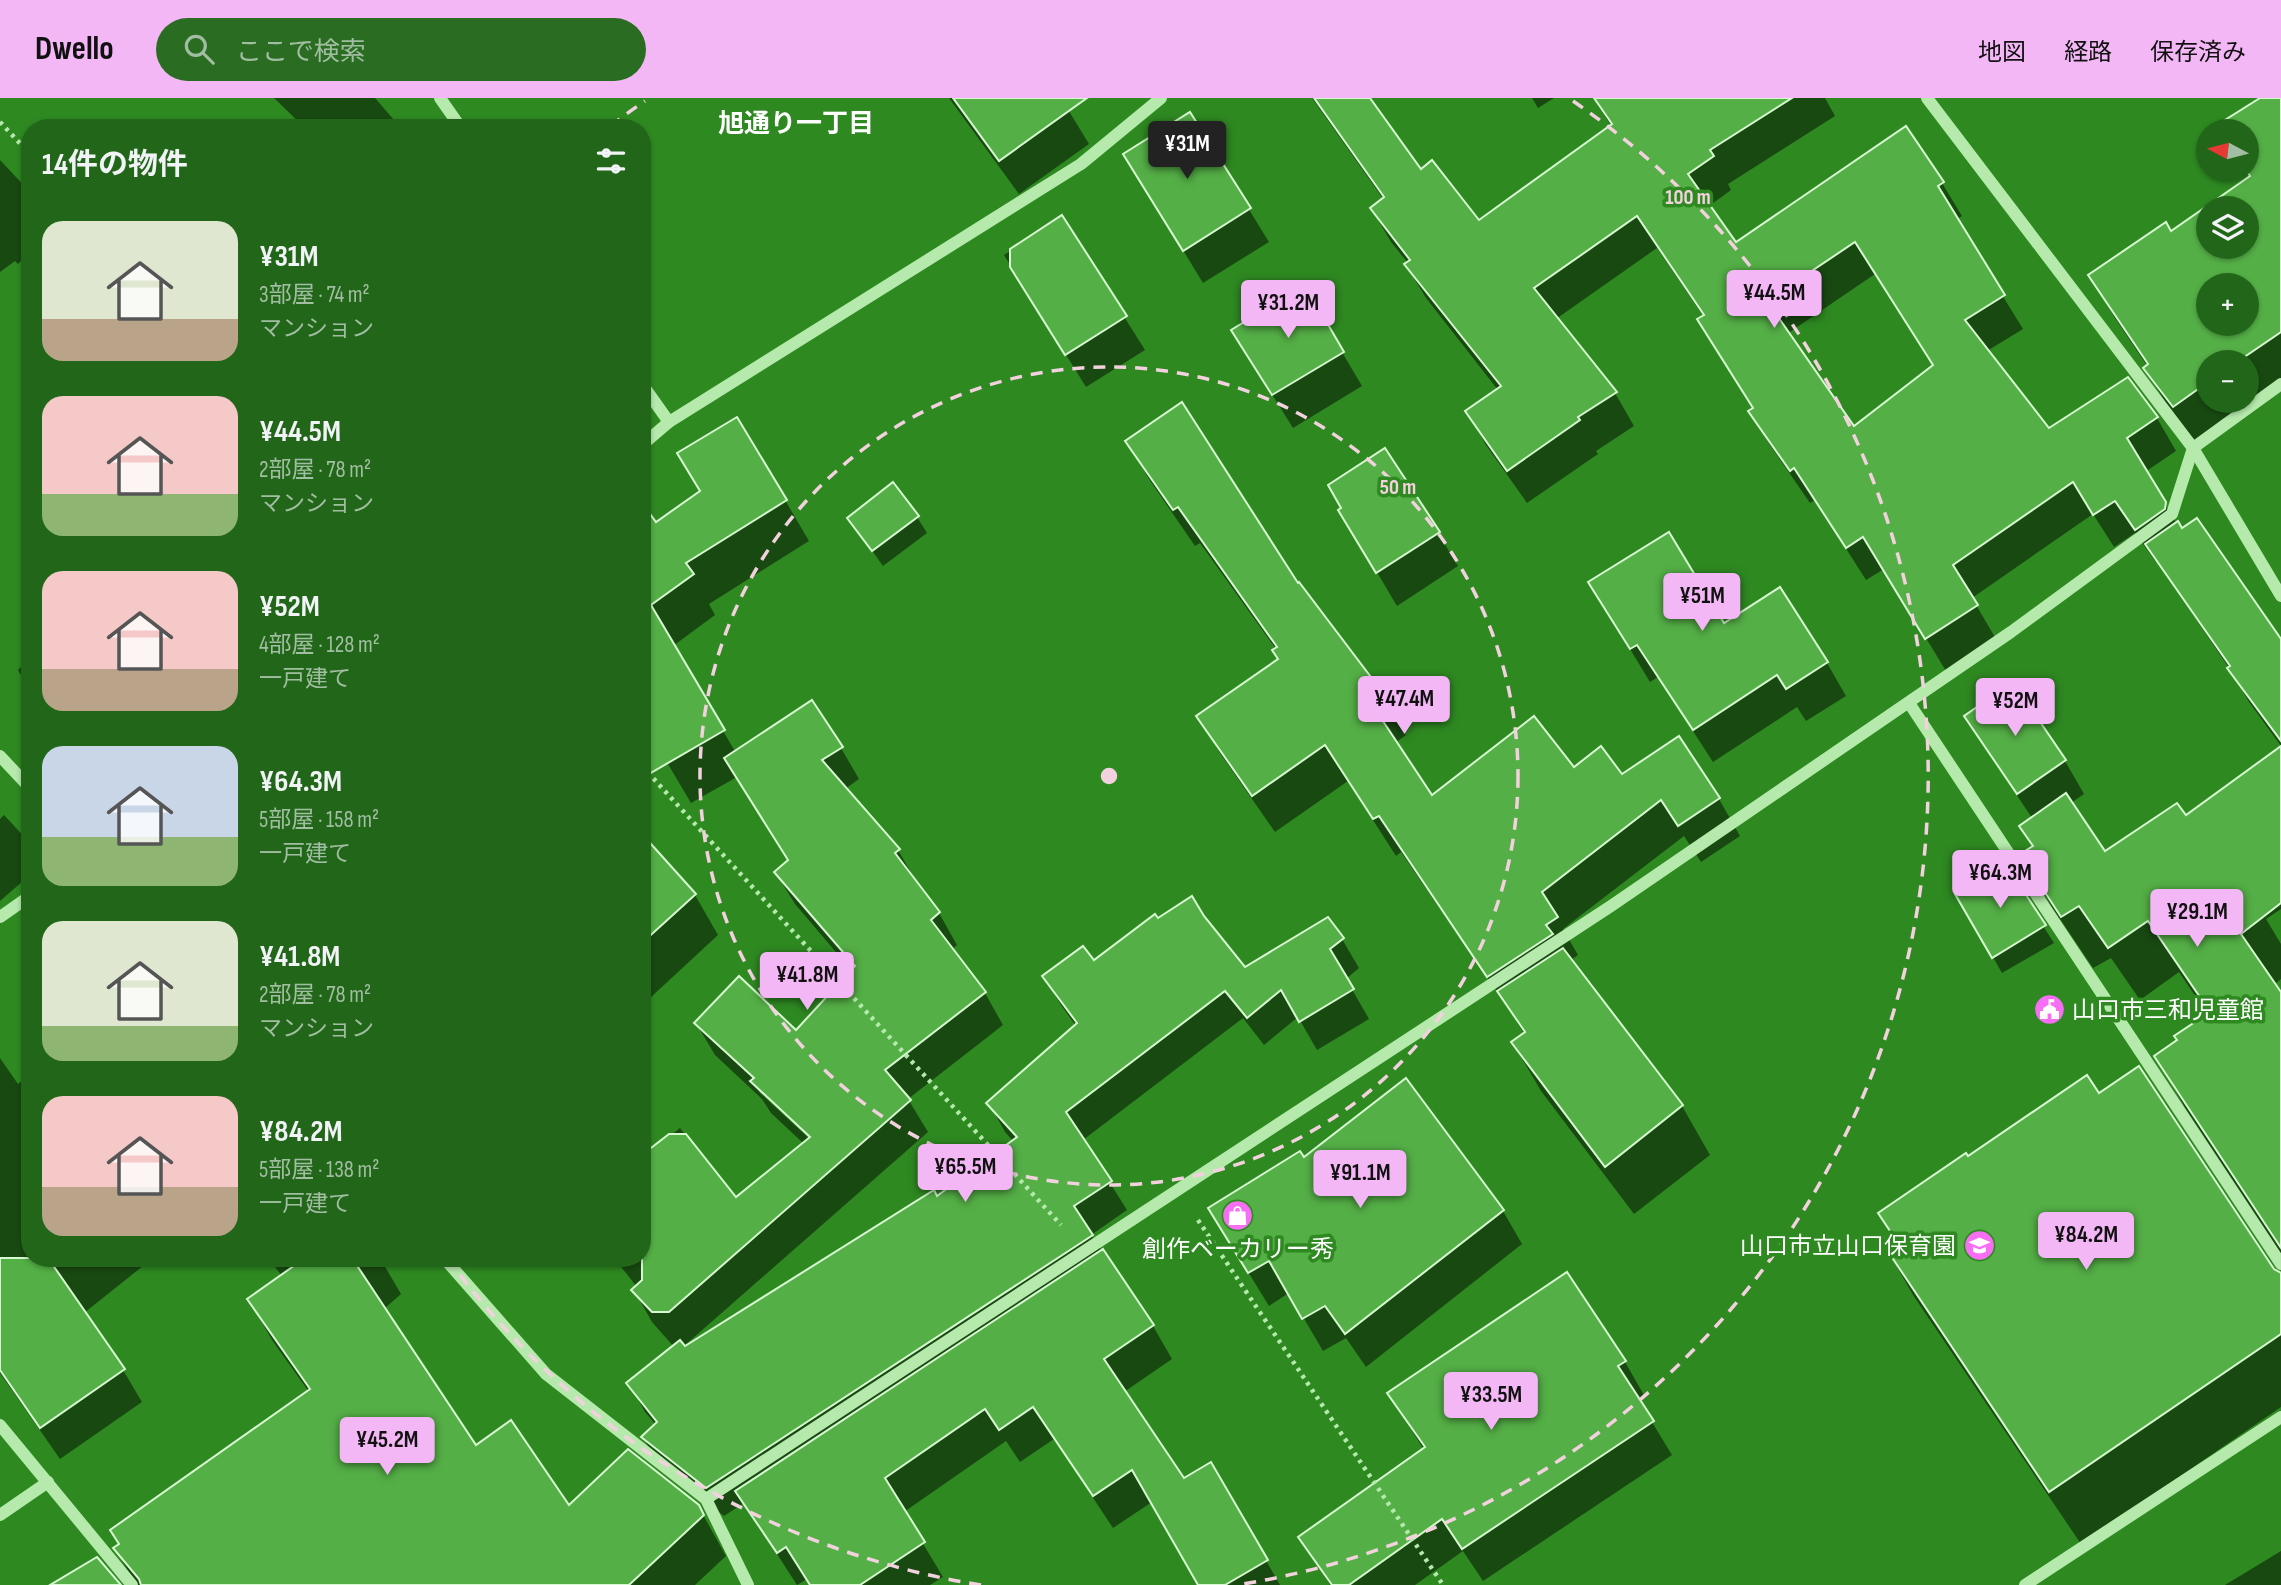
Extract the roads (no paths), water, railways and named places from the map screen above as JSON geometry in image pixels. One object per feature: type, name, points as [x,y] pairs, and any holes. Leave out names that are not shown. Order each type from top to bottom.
[{"type":"street","points":[[440,98],[455,119]]},
{"type":"street","points":[[651,437],[669,422],[1081,164],[1161,98]]},
{"type":"street","points":[[1927,98],[2193,448],[2281,596]]},
{"type":"street","points":[[706,1499],[1599,914],[2011,632],[2172,514],[2193,448],[2281,384]]},
{"type":"street","points":[[651,397],[669,422]]},
{"type":"street","points":[[1909,704],[2281,1264]]},
{"type":"street","points":[[0,756],[21,778]]},
{"type":"street","points":[[0,917],[21,902]]},
{"type":"street","points":[[452,1267],[546,1374],[706,1499],[748,1585]]},
{"type":"street","points":[[2025,1585],[2281,1417]]},
{"type":"street","points":[[0,1425],[132,1585]]},
{"type":"street","points":[[0,1515],[48,1482]]},
{"type":"place","name":"山口市三和児童館","points":[[2049,1010]]},
{"type":"place","name":"創作ベーカリー秀","points":[[1238,1215]]},
{"type":"place","name":"山口市立山口保育園","points":[[1979,1246]]},
{"type":"district","name":"旭通り一丁目","points":[[796,123]]}]
